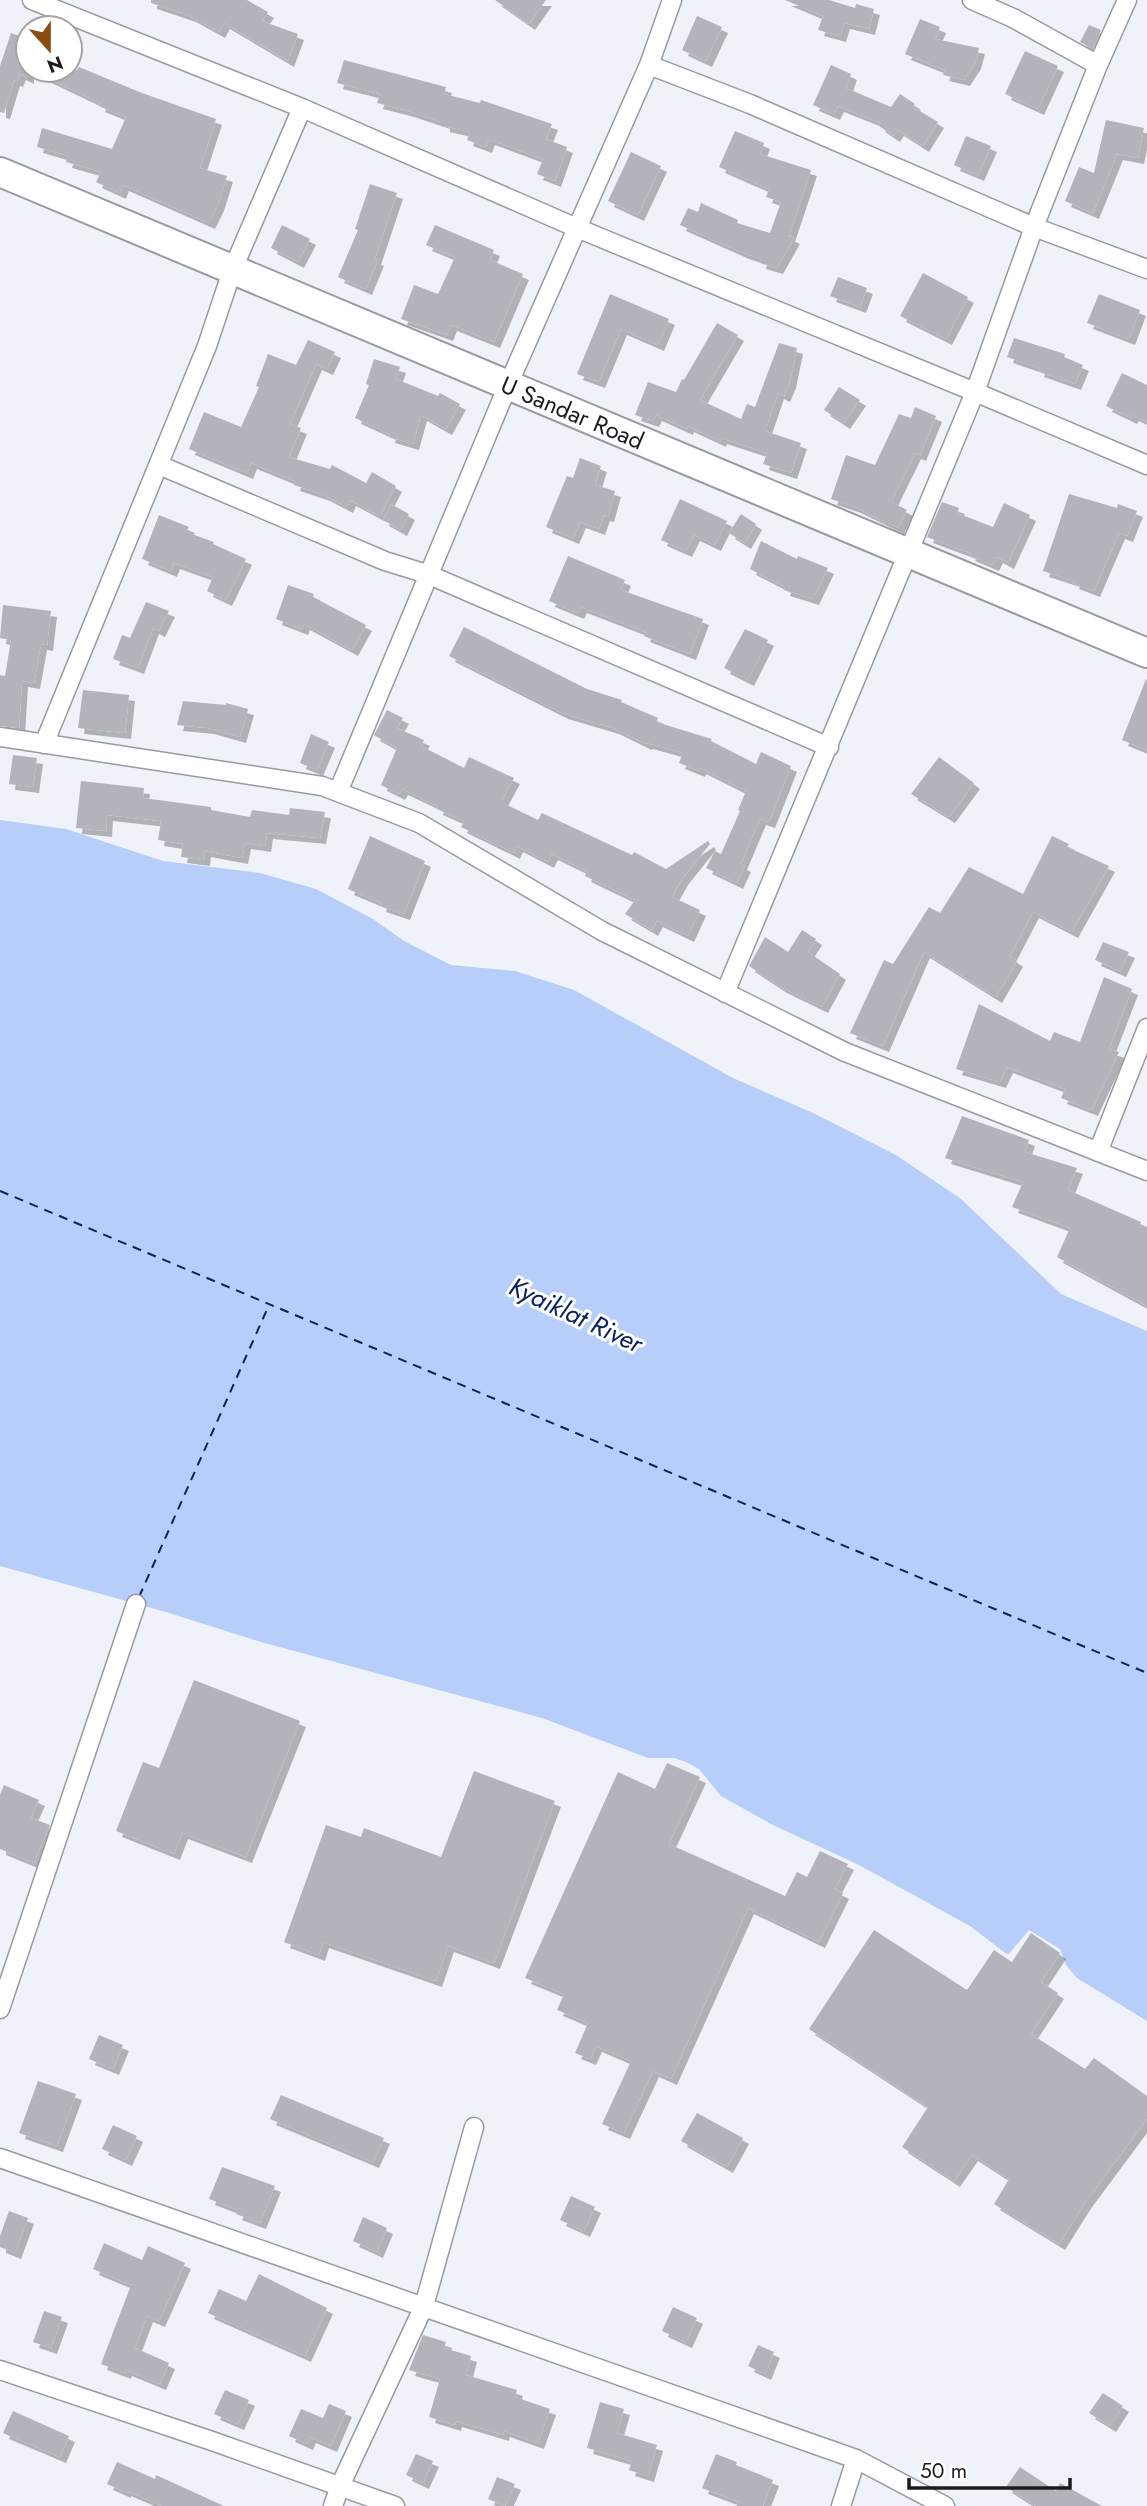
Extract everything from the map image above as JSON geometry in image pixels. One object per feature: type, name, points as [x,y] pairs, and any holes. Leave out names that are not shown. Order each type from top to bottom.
[{"type":"main road","name":"U Sandar Road","points":[[0,172],[1147,653]]},
{"type":"street","points":[[32,0],[302,108],[577,228],[1147,465]]},
{"type":"street","points":[[338,792],[508,384],[649,65],[672,0]]},
{"type":"street","points":[[972,0],[1013,18],[1098,65]]},
{"type":"street","points":[[725,993],[829,747],[906,552],[975,392],[1034,227],[1098,65],[1127,0]]},
{"type":"street","points":[[649,65],[750,104],[1034,227],[1147,270]]},
{"type":"street","points":[[44,744],[207,346],[232,271],[302,108]]},
{"type":"street","points":[[159,465],[385,561],[427,574],[829,747]]},
{"type":"street","points":[[0,737],[321,786],[338,792],[419,823],[602,931],[845,1052],[1147,1171]]},
{"type":"street","points":[[1098,1152],[1147,1028]]},
{"type":"street","points":[[0,2009],[136,1604]]},
{"type":"street","points":[[333,2506],[424,2306],[474,2127]]},
{"type":"street","points":[[0,2158],[856,2459],[944,2506]]},
{"type":"street","points":[[0,2370],[395,2506]]},
{"type":"street","points":[[841,2506],[856,2459]]},
{"type":"water","name":"Kyaiklat River","points":[[0,820],[66,829],[163,861],[260,873],[316,889],[373,919],[404,941],[451,965],[515,971],[574,990],[733,1078],[813,1113],[896,1155],[961,1199],[1061,1294],[1147,1331],[1147,2021],[1077,1978],[1066,1965],[1060,1949],[1029,1930],[1008,1955],[970,1926],[859,1865],[771,1824],[721,1796],[699,1769],[686,1762],[674,1758],[648,1758],[542,1718],[261,1642],[166,1612],[0,1566]]},
{"type":"building","points":[[151,0],[247,0],[268,12],[262,21],[298,34],[288,61],[224,23],[219,32],[190,16],[151,3]]},
{"type":"building","points":[[495,0],[546,0],[529,24]]},
{"type":"building","points":[[785,0],[829,0],[855,8],[856,4],[874,9],[869,29],[844,23],[840,36],[818,30],[823,16]]},
{"type":"building","points":[[697,16],[722,27],[706,61],[682,50]]},
{"type":"building","points":[[920,19],[940,27],[935,39],[979,48],[975,63],[964,80],[943,75],[945,70],[905,54]]},
{"type":"building","points":[[1089,25],[1101,30],[1093,49],[1080,42]]},
{"type":"building","points":[[11,33],[14,34],[14,80],[4,113],[0,112],[0,66]]},
{"type":"building","points":[[1025,51],[1058,66],[1038,109],[1005,94]]},
{"type":"building","points":[[344,60],[446,87],[444,94],[480,103],[481,100],[552,124],[546,139],[567,147],[555,181],[537,174],[543,159],[489,139],[486,147],[467,140],[470,132],[377,103],[380,94],[337,83]]},
{"type":"building","points":[[831,65],[851,74],[846,88],[891,107],[900,94],[915,104],[913,107],[938,122],[923,146],[898,130],[894,136],[879,126],[881,123],[838,106],[834,114],[813,105]]},
{"type":"building","points":[[84,69],[216,119],[200,168],[227,176],[209,223],[123,185],[120,193],[96,182],[101,172],[66,162],[68,156],[37,147],[42,128],[112,149],[126,117],[99,106],[100,103],[60,84],[84,84]]},
{"type":"building","points":[[1106,120],[1144,128],[1138,158],[1117,154],[1093,213],[1065,201],[1079,167],[1094,173]]},
{"type":"building","points":[[735,131],[764,143],[760,154],[811,170],[789,236],[794,238],[777,268],[760,263],[761,259],[680,225],[688,208],[698,212],[701,203],[738,220],[737,223],[770,233],[781,202],[766,197],[769,189],[719,167]]},
{"type":"building","points":[[966,136],[991,146],[978,175],[954,165]]},
{"type":"building","points":[[631,152],[661,166],[638,215],[608,201]]},
{"type":"building","points":[[370,184],[397,193],[375,259],[378,260],[366,289],[338,277],[358,230],[355,229]]},
{"type":"building","points":[[282,225],[310,239],[298,262],[271,248]]},
{"type":"building","points":[[435,225],[494,250],[490,260],[523,274],[494,342],[451,325],[447,335],[401,319],[414,285],[438,294],[455,257],[426,245]]},
{"type":"building","points":[[923,273],[968,297],[946,339],[900,316]]},
{"type":"building","points":[[838,277],[867,288],[860,307],[830,296]]},
{"type":"building","points":[[610,294],[669,319],[658,345],[621,329],[599,382],[577,374]]},
{"type":"building","points":[[1099,294],[1140,310],[1129,339],[1087,323]]},
{"type":"building","points":[[717,323],[738,335],[700,400],[741,419],[747,404],[755,407],[779,343],[797,348],[790,382],[784,396],[778,393],[765,431],[801,443],[791,473],[763,464],[767,453],[721,438],[720,441],[656,415],[653,421],[635,415],[648,382],[676,392]]},
{"type":"building","points":[[1014,338],[1065,354],[1064,357],[1083,365],[1075,384],[1007,357]]},
{"type":"building","points":[[308,340],[335,352],[327,369],[316,364],[290,424],[301,428],[289,457],[330,469],[332,465],[366,483],[372,472],[396,486],[380,516],[350,500],[347,507],[251,463],[247,473],[189,449],[204,412],[241,427],[259,387],[256,386],[268,354],[296,365]]},
{"type":"building","points":[[374,359],[400,367],[396,379],[438,396],[440,393],[460,404],[446,429],[421,415],[413,444],[389,437],[390,434],[355,418],[369,385],[366,384]]},
{"type":"building","points":[[1122,373],[1147,385],[1147,422],[1106,406]]},
{"type":"building","points":[[839,387],[860,400],[844,423],[824,410]]},
{"type":"building","points":[[915,407],[936,416],[920,455],[915,453],[891,502],[907,510],[898,528],[855,507],[831,499],[846,455],[875,465],[899,414],[911,418]]},
{"type":"building","points":[[580,458],[601,466],[595,485],[615,491],[608,516],[604,515],[599,529],[580,522],[573,538],[546,527],[567,476],[573,478]]},
{"type":"building","points":[[1069,494],[1117,508],[1118,504],[1137,511],[1127,536],[1119,533],[1094,591],[1043,571]]},
{"type":"building","points":[[680,499],[727,521],[715,545],[694,535],[686,551],[661,540]]},
{"type":"building","points":[[942,502],[959,508],[957,513],[993,527],[1004,503],[1030,515],[1008,563],[997,557],[993,565],[927,537]]},
{"type":"building","points":[[391,504],[409,514],[401,530],[383,520]]},
{"type":"building","points":[[741,514],[756,524],[745,543],[729,533]]},
{"type":"building","points":[[159,515],[189,527],[186,532],[214,542],[213,544],[246,559],[226,600],[207,591],[213,577],[174,563],[171,571],[142,559]]},
{"type":"building","points":[[761,541],[797,559],[798,556],[828,568],[813,599],[784,590],[785,587],[750,569]]},
{"type":"building","points":[[568,556],[625,580],[621,590],[703,619],[690,654],[644,636],[646,632],[581,607],[578,613],[549,601]]},
{"type":"building","points":[[288,585],[314,594],[313,597],[366,625],[352,650],[304,624],[302,629],[276,619]]},
{"type":"building","points":[[146,602],[169,611],[159,631],[153,628],[138,668],[113,659],[122,635],[130,638]]},
{"type":"building","points":[[3,605],[51,611],[47,645],[41,644],[34,683],[22,681],[19,728],[0,726],[0,675],[5,676],[11,640],[0,638]]},
{"type":"building","points":[[464,627],[587,689],[622,700],[621,702],[658,718],[656,722],[712,739],[711,741],[756,764],[761,752],[791,766],[769,822],[760,819],[741,864],[745,866],[737,883],[706,868],[715,851],[721,854],[746,791],[700,768],[699,771],[679,763],[683,753],[646,744],[613,728],[562,713],[449,656]]},
{"type":"building","points":[[745,629],[768,640],[748,680],[724,668]]},
{"type":"building","points":[[1147,680],[1147,750],[1122,740]]},
{"type":"building","points":[[83,690],[129,695],[125,733],[78,728]]},
{"type":"building","points":[[183,701],[226,703],[248,709],[240,737],[208,728],[177,725]]},
{"type":"building","points":[[387,710],[403,718],[397,728],[424,740],[421,746],[464,768],[469,757],[514,778],[501,802],[538,820],[542,813],[632,855],[634,852],[666,869],[708,841],[710,844],[682,879],[672,897],[700,910],[688,936],[657,921],[652,930],[625,914],[635,900],[585,876],[587,871],[552,854],[548,862],[517,846],[514,853],[461,827],[464,821],[437,809],[438,806],[402,789],[399,794],[381,785],[397,748],[374,735]]},
{"type":"building","points":[[311,734],[329,742],[317,770],[300,763]]},
{"type":"building","points":[[13,755],[37,758],[33,787],[9,784]]},
{"type":"building","points":[[939,757],[974,783],[949,817],[911,794]]},
{"type":"building","points":[[81,781],[144,788],[143,798],[211,807],[211,810],[250,817],[252,810],[289,815],[290,808],[325,812],[320,838],[267,833],[265,846],[245,843],[242,858],[205,851],[204,860],[181,857],[183,844],[158,840],[161,821],[107,815],[106,831],[76,828]]},
{"type":"building","points":[[370,836],[425,861],[404,914],[380,906],[381,903],[348,889]]},
{"type":"building","points":[[1052,836],[1069,844],[1067,847],[1109,866],[1072,932],[1033,912],[1010,956],[1017,961],[996,997],[924,952],[883,1046],[850,1033],[884,960],[893,964],[929,907],[940,913],[969,867],[1023,894]]},
{"type":"building","points":[[802,930],[816,939],[808,952],[840,974],[822,1007],[781,987],[749,966],[765,937],[788,952]]},
{"type":"building","points":[[1103,942],[1129,952],[1120,971],[1095,960]]},
{"type":"building","points":[[1104,977],[1132,989],[1109,1049],[1119,1052],[1092,1110],[1061,1098],[1065,1089],[1007,1067],[1000,1082],[956,1069],[979,1004],[1050,1041],[1054,1032],[1080,1042]]},
{"type":"building","points":[[962,1116],[1029,1140],[1025,1152],[1077,1168],[1068,1190],[1147,1227],[1147,1306],[1057,1257],[1070,1228],[1012,1207],[1023,1182],[945,1158]]},
{"type":"building","points":[[194,1680],[300,1721],[246,1857],[182,1833],[174,1854],[116,1831],[143,1762],[159,1768]]},
{"type":"building","points":[[667,1763],[700,1777],[669,1844],[785,1896],[797,1872],[807,1877],[820,1851],[848,1864],[835,1889],[843,1893],[819,1942],[748,1908],[671,2079],[653,2071],[624,2133],[602,2124],[631,2061],[596,2046],[590,2059],[575,2053],[588,2023],[557,2010],[564,1994],[525,1978],[618,1772],[655,1789]]},
{"type":"building","points":[[474,1771],[555,1801],[494,1963],[448,1946],[436,1981],[323,1942],[319,1955],[284,1942],[326,1825],[361,1837],[364,1828],[441,1857]]},
{"type":"building","points":[[4,1785],[39,1800],[31,1818],[50,1825],[34,1863],[0,1849],[0,1795]]},
{"type":"building","points":[[874,1930],[967,1990],[994,1950],[1012,1962],[1031,1933],[1060,1953],[1041,1982],[1058,1993],[1031,2034],[1085,2069],[1094,2058],[1147,2096],[1147,2119],[1084,2204],[1059,2244],[994,2204],[1009,2179],[972,2155],[954,2181],[902,2147],[928,2107],[809,2029]]},
{"type":"building","points":[[99,2035],[123,2045],[113,2069],[89,2059]]},
{"type":"building","points":[[38,2081],[76,2094],[57,2146],[19,2133]]},
{"type":"building","points":[[281,2095],[384,2138],[373,2162],[270,2119]]},
{"type":"building","points":[[697,2113],[743,2138],[727,2167],[681,2141]]},
{"type":"building","points":[[113,2125],[137,2136],[126,2160],[102,2149]]},
{"type":"building","points":[[222,2167],[275,2186],[260,2223],[236,2214],[238,2210],[209,2199]]},
{"type":"building","points":[[571,2196],[595,2207],[584,2231],[560,2220]]},
{"type":"building","points":[[9,2211],[28,2218],[15,2253],[0,2247],[0,2236]]},
{"type":"building","points":[[363,2217],[387,2228],[377,2252],[353,2241]]},
{"type":"building","points":[[104,2243],[142,2260],[148,2246],[185,2263],[159,2321],[147,2316],[135,2348],[169,2363],[160,2384],[126,2370],[125,2373],[101,2364],[131,2285],[93,2269]]},
{"type":"building","points":[[259,2274],[327,2308],[305,2356],[208,2313],[219,2289],[246,2301]]},
{"type":"building","points":[[673,2307],[697,2318],[686,2342],[662,2331]]},
{"type":"building","points":[[44,2311],[62,2317],[51,2348],[33,2342]]},
{"type":"building","points":[[423,2335],[446,2342],[444,2348],[471,2356],[466,2375],[517,2390],[515,2397],[550,2409],[538,2443],[504,2431],[503,2435],[456,2421],[455,2425],[429,2417],[440,2379],[409,2370]]},
{"type":"building","points":[[758,2345],[774,2352],[765,2374],[748,2366]]},
{"type":"building","points":[[225,2390],[249,2400],[238,2424],[214,2414]]},
{"type":"building","points":[[1103,2393],[1123,2406],[1110,2426],[1089,2413]]},
{"type":"building","points":[[600,2402],[624,2409],[617,2433],[657,2445],[648,2476],[629,2470],[632,2461],[587,2448]]},
{"type":"building","points":[[329,2404],[346,2411],[331,2446],[310,2437],[307,2444],[289,2436],[301,2409],[323,2418]]},
{"type":"building","points":[[13,2411],[69,2436],[60,2457],[3,2433]]},
{"type":"building","points":[[416,2454],[433,2461],[423,2483],[406,2475]]},
{"type":"building","points":[[716,2454],[773,2480],[763,2506],[737,2506],[739,2502],[702,2488]]},
{"type":"building","points":[[117,2462],[155,2479],[156,2475],[224,2506],[162,2506],[125,2492],[107,2484]]},
{"type":"building","points":[[1020,2467],[1056,2491],[1060,2483],[1102,2506],[1036,2506],[1006,2487]]},
{"type":"building","points":[[497,2477],[515,2484],[505,2506],[488,2499]]},
{"type":"ferry route","points":[[0,1191],[1147,1673]]},
{"type":"ferry route","points":[[139,1597],[269,1305]]}]
